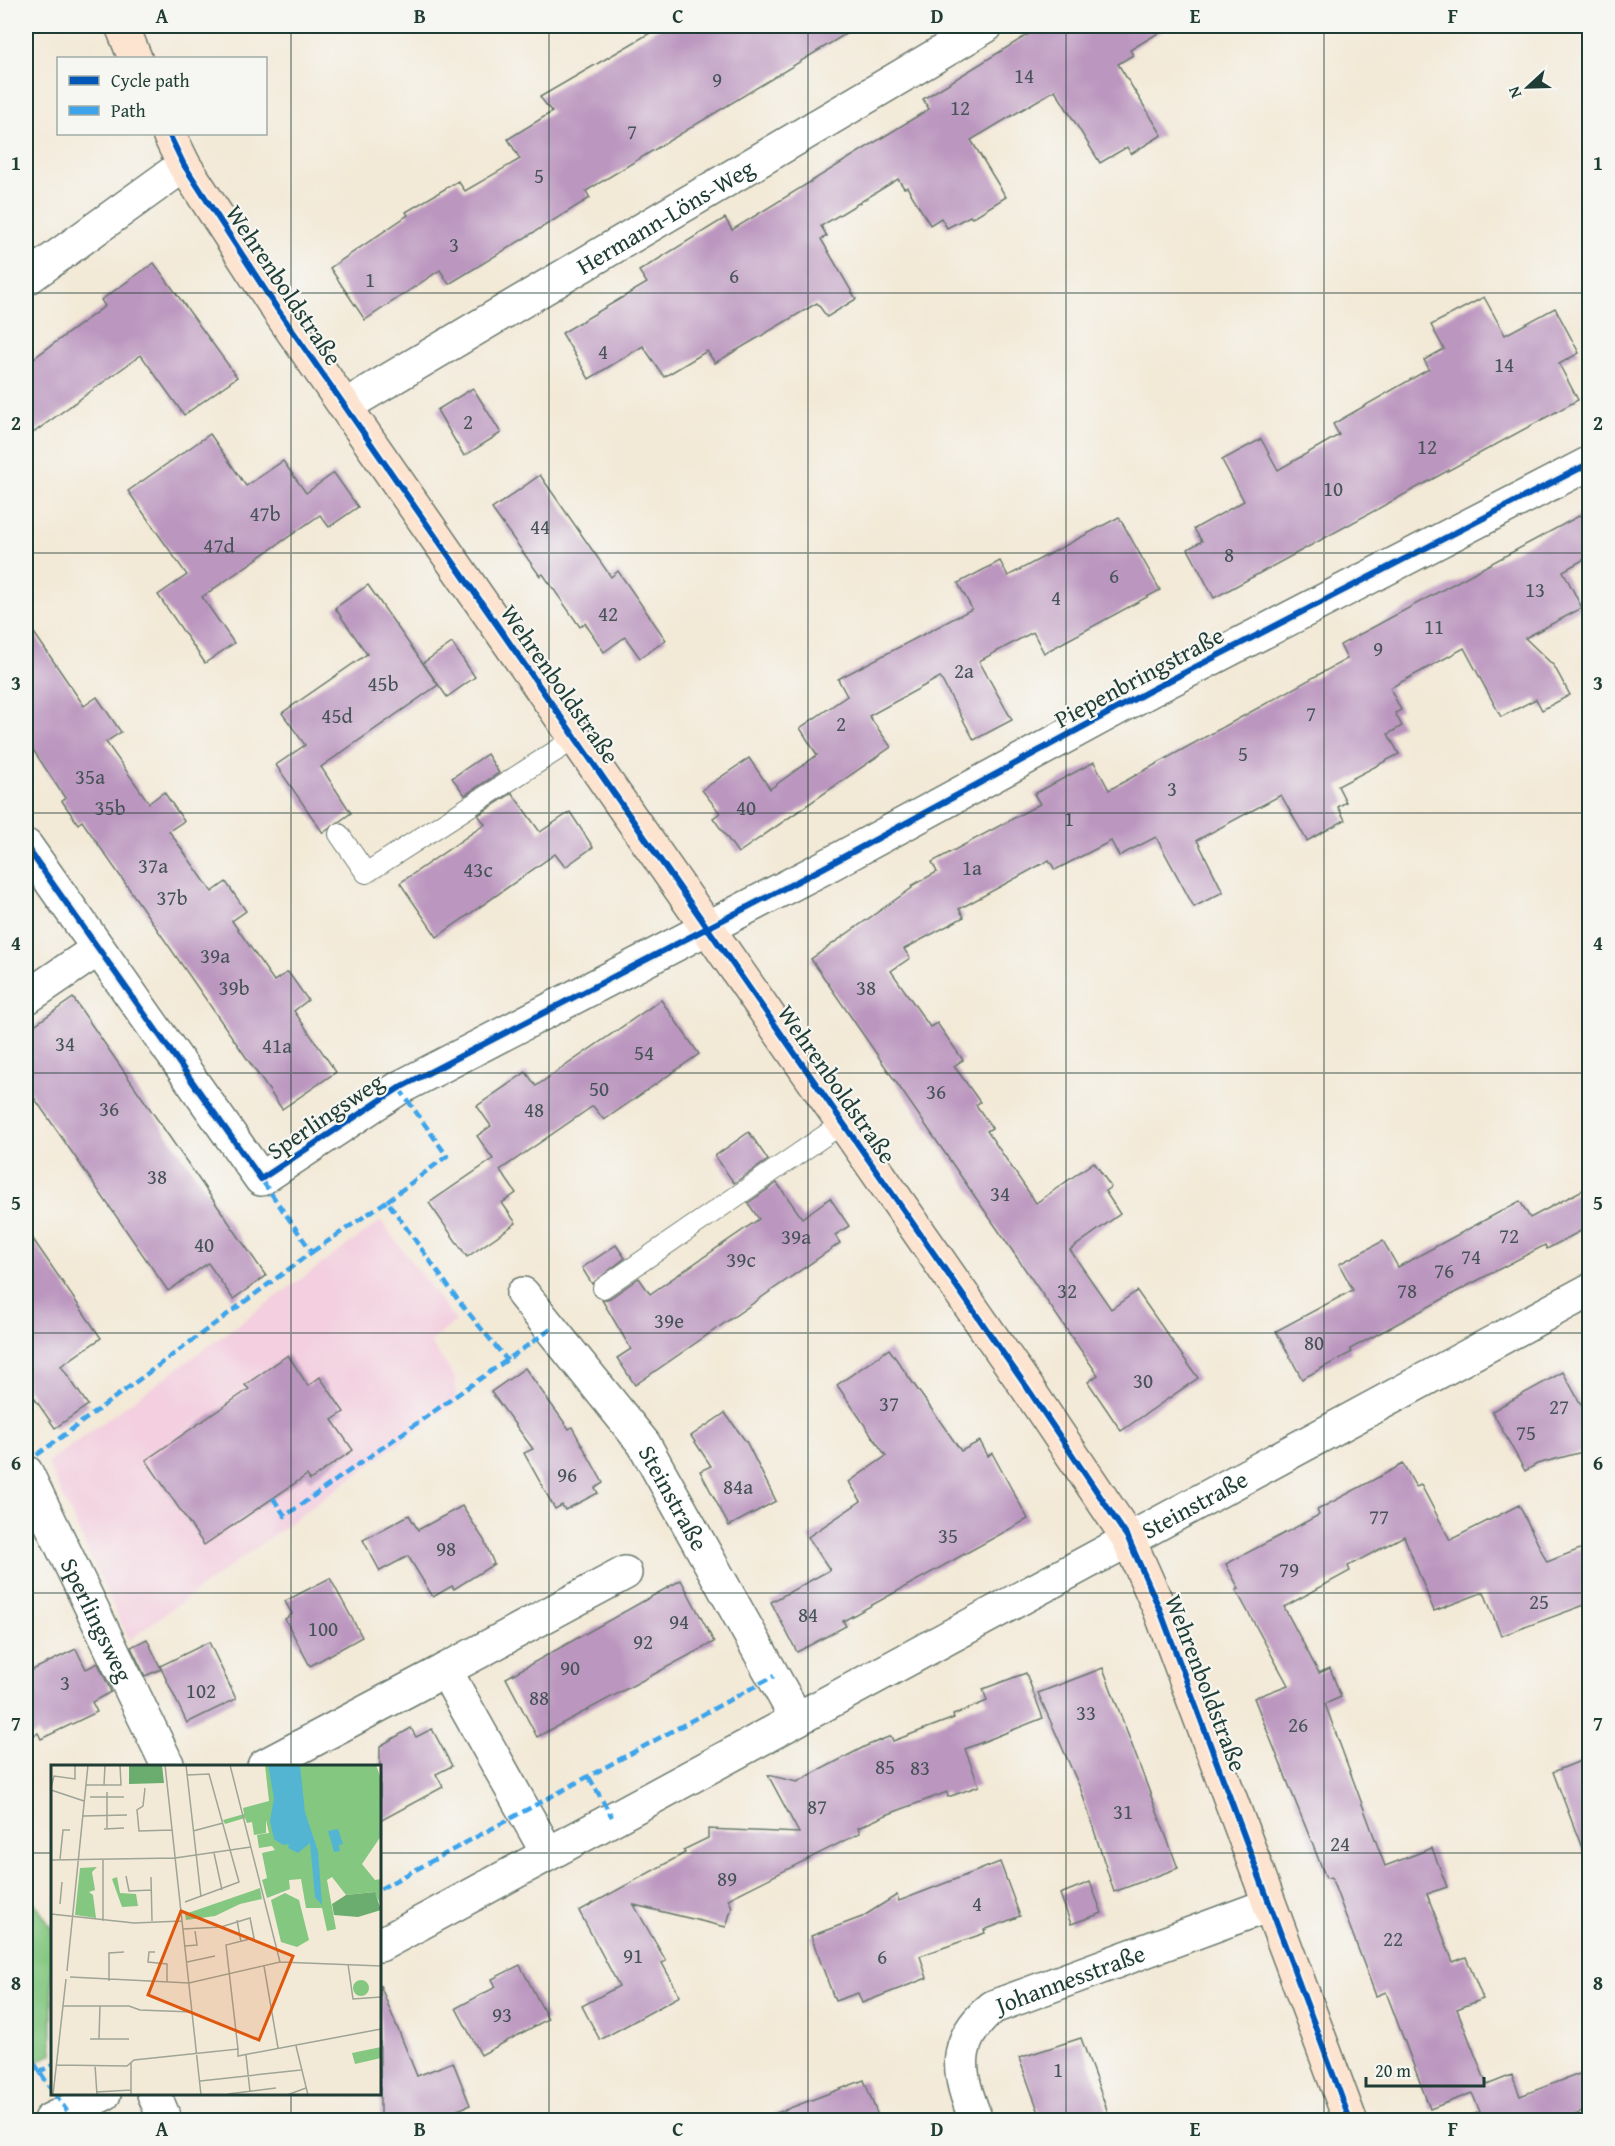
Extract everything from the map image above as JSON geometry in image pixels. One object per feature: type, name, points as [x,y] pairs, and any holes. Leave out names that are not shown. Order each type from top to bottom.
[{"type":"street","points":[[122,26],[135,57]]},
{"type":"street","name":"Hermann-Löns-Weg","points":[[345,406],[986,26]]},
{"type":"street","name":"Wehrenboldstraße","points":[[169,135],[184,165],[345,406],[1028,1389],[1128,1538],[1160,1610],[1350,2121]]},
{"type":"street","points":[[26,279],[184,165]]},
{"type":"street","name":"Piepenbringstraße","points":[[707,927],[823,868],[1149,691],[1590,464]]},
{"type":"street","name":"Sperlingsweg","points":[[26,846],[261,1179],[399,1088],[707,927]]},
{"type":"street","points":[[26,998],[98,949]]},
{"type":"street","name":"Steinstraße","points":[[523,1294],[644,1444],[797,1719]]},
{"type":"street","name":"Steinstraße","points":[[381,1944],[547,1852],[797,1719],[1128,1538],[1588,1294]]},
{"type":"street","name":"Sperlingsweg","points":[[26,1472],[167,1765]]},
{"type":"street","points":[[268,1765],[625,1573]]},
{"type":"street","points":[[445,1670],[547,1852]]},
{"type":"street","name":"Johannesstraße","points":[[976,2121],[962,2084],[960,2060],[966,2040],[976,2021],[993,2007],[1269,1905]]},
{"type":"street","points":[[50,2121],[102,2095]]},
{"type":"street","points":[[154,2095],[165,2121]]},
{"type":"lane","points":[[339,834],[366,873],[576,738]]},
{"type":"lane","points":[[603,1288],[843,1123]]},
{"type":"shaded area","points":[[381,1221],[456,1321],[430,1342],[456,1379],[456,1402],[129,1640],[47,1463]]},
{"type":"green space","points":[[26,1890],[51,1928],[51,2054],[26,2067]]},
{"type":"building","points":[[662,26],[859,26],[586,191],[590,198],[449,284],[440,270],[365,320],[330,268],[408,215],[406,212],[458,181],[465,191],[520,159],[508,139],[552,112],[540,97]]},
{"type":"building","points":[[1042,26],[1170,26],[1130,50],[1133,55],[1118,64],[1162,135],[1131,154],[1127,147],[1100,163],[1055,90],[971,140],[1006,197],[972,218],[970,216],[947,228],[941,218],[930,225],[907,187],[904,188],[898,179],[821,226],[827,236],[821,239],[856,299],[827,317],[817,303],[715,363],[707,351],[664,377],[643,346],[589,379],[562,333],[647,283],[639,271],[725,218],[732,230],[929,109],[923,99]]},
{"type":"building","points":[[154,263],[237,377],[184,415],[141,355],[26,438],[26,364],[105,306],[101,300]]},
{"type":"building","points":[[1484,297],[1505,335],[1555,308],[1579,353],[1559,364],[1578,400],[1214,598],[1188,549],[1202,541],[1194,529],[1244,501],[1222,460],[1261,439],[1278,470],[1339,435],[1333,424],[1429,369],[1424,360],[1444,349],[1431,325]]},
{"type":"building","points":[[473,388],[501,433],[464,456],[437,410]]},
{"type":"building","points":[[210,434],[246,486],[283,461],[306,493],[334,473],[358,507],[329,527],[320,515],[202,597],[234,643],[205,663],[158,595],[187,575],[128,491]]},
{"type":"building","points":[[540,475],[611,577],[618,571],[666,640],[640,658],[625,637],[604,652],[585,623],[580,627],[543,574],[540,576],[492,509]]},
{"type":"building","points":[[1590,510],[1590,556],[1563,571],[1582,608],[1525,638],[1554,666],[1570,695],[1542,710],[1536,699],[1501,717],[1464,648],[1390,688],[1401,710],[1395,713],[1402,726],[1388,734],[1399,754],[1338,786],[1346,802],[1338,807],[1345,820],[1307,841],[1281,795],[1197,840],[1223,892],[1194,907],[1156,837],[1119,856],[1111,841],[1055,870],[1049,860],[959,909],[964,917],[904,949],[910,958],[891,971],[930,1027],[937,1023],[963,1060],[954,1066],[980,1102],[976,1105],[992,1128],[987,1131],[1036,1203],[1094,1162],[1111,1187],[1105,1191],[1120,1214],[1070,1250],[1111,1309],[1137,1291],[1198,1378],[1121,1431],[1088,1382],[1098,1375],[811,959],[912,888],[911,886],[937,872],[932,862],[1040,804],[1034,794],[1094,762],[1109,790],[1347,659],[1340,645]]},
{"type":"building","points":[[1119,517],[1160,590],[1044,653],[1033,632],[979,661],[1012,720],[974,740],[940,677],[869,716],[891,747],[738,853],[713,818],[720,813],[702,790],[749,758],[770,789],[817,755],[800,728],[847,696],[838,679],[972,609],[958,583],[1000,561],[1008,576]]},
{"type":"building","points":[[368,585],[438,685],[321,767],[351,813],[323,833],[276,765],[305,745],[282,713],[367,654],[335,608]]},
{"type":"building","points":[[26,621],[84,706],[97,697],[121,732],[106,742],[149,803],[164,792],[184,821],[169,831],[212,892],[226,882],[246,911],[232,921],[274,981],[288,972],[308,1000],[294,1011],[336,1072],[282,1109],[82,821],[78,824],[62,801],[65,798],[26,739]]},
{"type":"building","points":[[452,643],[475,677],[447,697],[423,663]]},
{"type":"building","points":[[487,754],[499,773],[465,795],[452,778]]},
{"type":"building","points":[[512,793],[540,832],[570,812],[593,847],[565,867],[555,854],[437,937],[400,883],[485,824],[478,815]]},
{"type":"building","points":[[73,998],[266,1276],[233,1299],[208,1263],[168,1291],[26,1086],[26,1031]]},
{"type":"building","points":[[661,1000],[699,1054],[604,1120],[593,1106],[500,1170],[516,1193],[502,1203],[516,1223],[467,1257],[429,1203],[493,1159],[477,1136],[491,1126],[477,1106],[526,1072],[536,1086]]},
{"type":"building","points":[[749,1132],[768,1160],[734,1183],[715,1156]]},
{"type":"building","points":[[777,1183],[802,1218],[830,1198],[849,1226],[835,1235],[840,1243],[635,1385],[617,1358],[631,1349],[602,1300],[610,1298],[639,1278],[650,1294],[759,1219],[748,1203]]},
{"type":"building","points":[[1590,1186],[1590,1226],[1547,1249],[1545,1245],[1469,1285],[1350,1349],[1352,1352],[1302,1379],[1276,1331],[1353,1290],[1339,1264],[1383,1241],[1398,1267],[1520,1201],[1530,1218]]},
{"type":"building","points":[[26,1229],[101,1338],[61,1366],[88,1405],[55,1428],[28,1389],[26,1390]]},
{"type":"building","points":[[616,1245],[625,1258],[592,1284],[582,1268]]},
{"type":"building","points":[[889,1349],[961,1451],[980,1441],[988,1456],[992,1453],[1028,1519],[843,1621],[846,1626],[797,1652],[771,1602],[830,1570],[808,1537],[861,1501],[849,1482],[886,1456],[837,1385]]},
{"type":"building","points":[[288,1355],[308,1386],[320,1377],[344,1412],[332,1420],[353,1450],[310,1480],[307,1475],[204,1545],[146,1460],[249,1389],[245,1385]]},
{"type":"building","points":[[525,1368],[569,1429],[572,1427],[603,1483],[595,1488],[598,1493],[565,1510],[562,1505],[555,1509],[524,1453],[533,1449],[491,1392]]},
{"type":"building","points":[[1563,1372],[1590,1421],[1590,1450],[1537,1464],[1525,1471],[1492,1411]]},
{"type":"building","points":[[725,1413],[747,1443],[776,1501],[729,1526],[700,1471],[711,1466],[691,1436]]},
{"type":"building","points":[[1403,1464],[1416,1487],[1421,1485],[1450,1540],[1519,1505],[1547,1562],[1590,1545],[1590,1603],[1501,1636],[1484,1592],[1434,1611],[1404,1536],[1348,1566],[1350,1571],[1284,1607],[1319,1673],[1330,1668],[1341,1697],[1325,1704],[1385,1866],[1432,1848],[1447,1887],[1427,1894],[1453,1962],[1466,1957],[1483,1999],[1457,2009],[1487,2085],[1512,2075],[1520,2096],[1590,2070],[1590,2109],[1559,2121],[1465,2121],[1464,2118],[1480,2112],[1472,2093],[1430,2109],[1386,1992],[1376,1996],[1331,1877],[1326,1878],[1254,1698],[1288,1685],[1236,1590],[1239,1589],[1226,1564],[1319,1515],[1317,1510]]},
{"type":"building","points":[[462,1506],[484,1540],[494,1564],[454,1589],[452,1586],[433,1597],[408,1556],[380,1571],[363,1540],[409,1515],[418,1530]]},
{"type":"building","points":[[330,1578],[362,1637],[310,1666],[285,1619],[292,1614],[285,1601]]},
{"type":"building","points":[[681,1580],[714,1642],[537,1737],[506,1678]]},
{"type":"building","points":[[147,1639],[161,1669],[145,1676],[131,1647]]},
{"type":"building","points":[[209,1642],[236,1699],[187,1723],[160,1666]]},
{"type":"building","points":[[76,1649],[86,1669],[98,1663],[111,1692],[92,1702],[97,1712],[41,1739],[38,1733],[26,1739],[26,1673]]},
{"type":"building","points":[[1103,1668],[1178,1868],[1114,1892],[1081,1790],[1038,1693]]},
{"type":"building","points":[[1026,1673],[1043,1718],[965,1749],[979,1786],[948,1797],[947,1792],[886,1815],[858,1828],[860,1833],[728,1899],[732,1907],[726,1927],[634,1905],[666,1961],[662,1963],[680,1996],[600,2040],[582,2006],[619,1986],[579,1911],[685,1853],[683,1850],[708,1838],[708,1829],[799,1833],[768,1775],[797,1782],[866,1746],[891,1736],[893,1741],[954,1718],[953,1715],[987,1701],[983,1689]]},
{"type":"building","points":[[411,1728],[416,1737],[432,1729],[452,1766],[436,1774],[443,1787],[381,1820],[380,1746]]},
{"type":"building","points":[[1590,1757],[1590,1861],[1587,1861],[1553,1772]]},
{"type":"building","points":[[1000,1862],[1020,1916],[984,1930],[985,1933],[920,1956],[927,1978],[862,2003],[858,1993],[835,2001],[811,1936],[862,1917],[897,1895],[899,1901]]},
{"type":"building","points":[[1090,1882],[1102,1913],[1071,1924],[1060,1894]]},
{"type":"building","points":[[520,1965],[548,2019],[481,2055],[456,2008],[496,1987],[492,1979]]},
{"type":"building","points":[[381,1987],[417,2076],[453,2062],[470,2105],[430,2121],[380,2121]]},
{"type":"building","points":[[1081,2038],[1111,2121],[1042,2121],[1019,2058]]},
{"type":"building","points":[[864,2080],[880,2121],[766,2121],[766,2117]]},
{"type":"marked path","points":[[387,1201],[447,1156],[399,1088]]},
{"type":"marked path","points":[[26,1463],[312,1252],[261,1179]]},
{"type":"marked path","points":[[312,1252],[387,1201],[458,1300],[507,1360]]},
{"type":"marked path","points":[[273,1498],[285,1516],[551,1329]]},
{"type":"marked path","points":[[381,1888],[774,1676]]},
{"type":"marked path","points":[[589,1777],[612,1817]]},
{"type":"marked path","points":[[26,2051],[51,2088]]},
{"type":"marked path","points":[[26,2079],[51,2066]]},
{"type":"marked path","points":[[56,2095],[67,2111]]},
{"type":"cycle path","points":[[169,135],[184,165],[278,310],[1028,1389],[1128,1538],[1160,1610],[1350,2120]]},
{"type":"cycle path","points":[[26,846],[261,1179],[399,1088],[823,868],[1149,691],[1590,463]]}]
